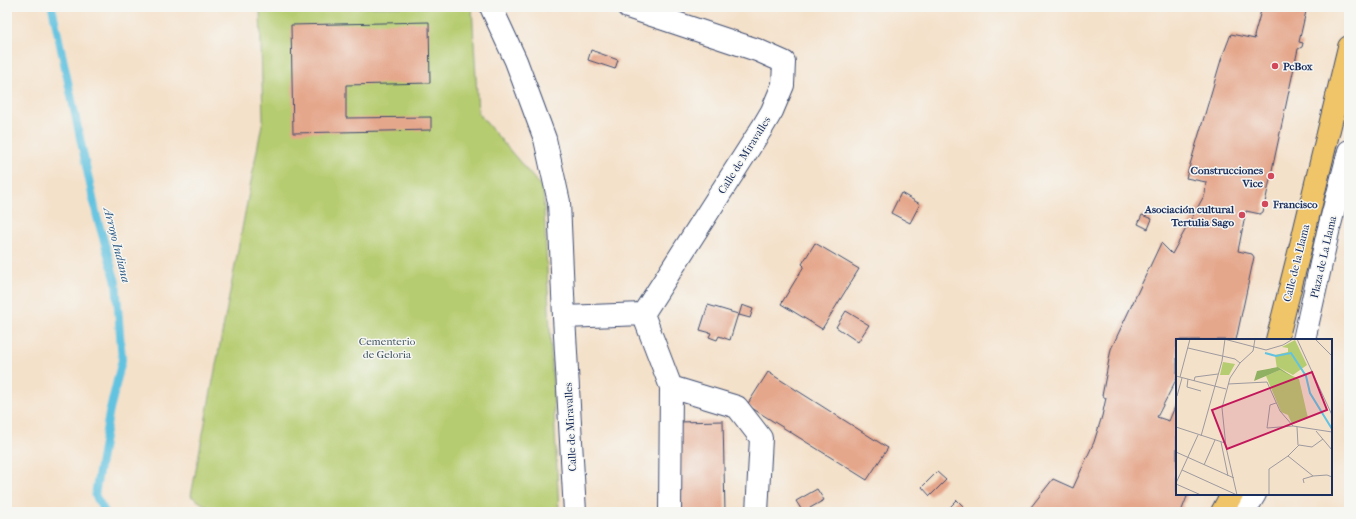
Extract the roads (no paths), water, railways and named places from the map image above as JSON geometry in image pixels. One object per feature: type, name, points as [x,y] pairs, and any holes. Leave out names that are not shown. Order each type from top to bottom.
[{"type":"main road","name":"Calle de la Llama","points":[[1277,339],[1347,62]]},
{"type":"main road","points":[[1222,512],[1231,495]]},
{"type":"street","name":"Calle de Miravalles","points":[[491,7],[516,61],[545,139],[559,202],[575,512]]},
{"type":"street","name":"Calle de Miravalles","points":[[628,7],[757,50],[784,62],[783,85],[772,111],[643,314]]},
{"type":"street","name":"Plaza de La Llama","points":[[1304,339],[1328,232],[1349,151]]},
{"type":"street","points":[[564,317],[643,314],[671,387],[670,512]]},
{"type":"street","points":[[671,387],[737,407],[761,438],[757,512]]},
{"type":"street","points":[[1244,512],[1255,495]]},
{"type":"waterway","name":"Arroyo Indiana","points":[[52,7],[97,217],[116,282],[122,360],[109,414],[95,495],[105,512]]},
{"type":"place","name":"PcBox","points":[[1275,66]]},
{"type":"place","name":"Construcciones Vice","points":[[1271,176]]},
{"type":"place","name":"Francisco","points":[[1265,204]]},
{"type":"place","name":"Asociación cultural Tertulia Sago","points":[[1242,215]]},
{"type":"park label","name":"Cementerio de Geloria","points":[[387,347]]}]
